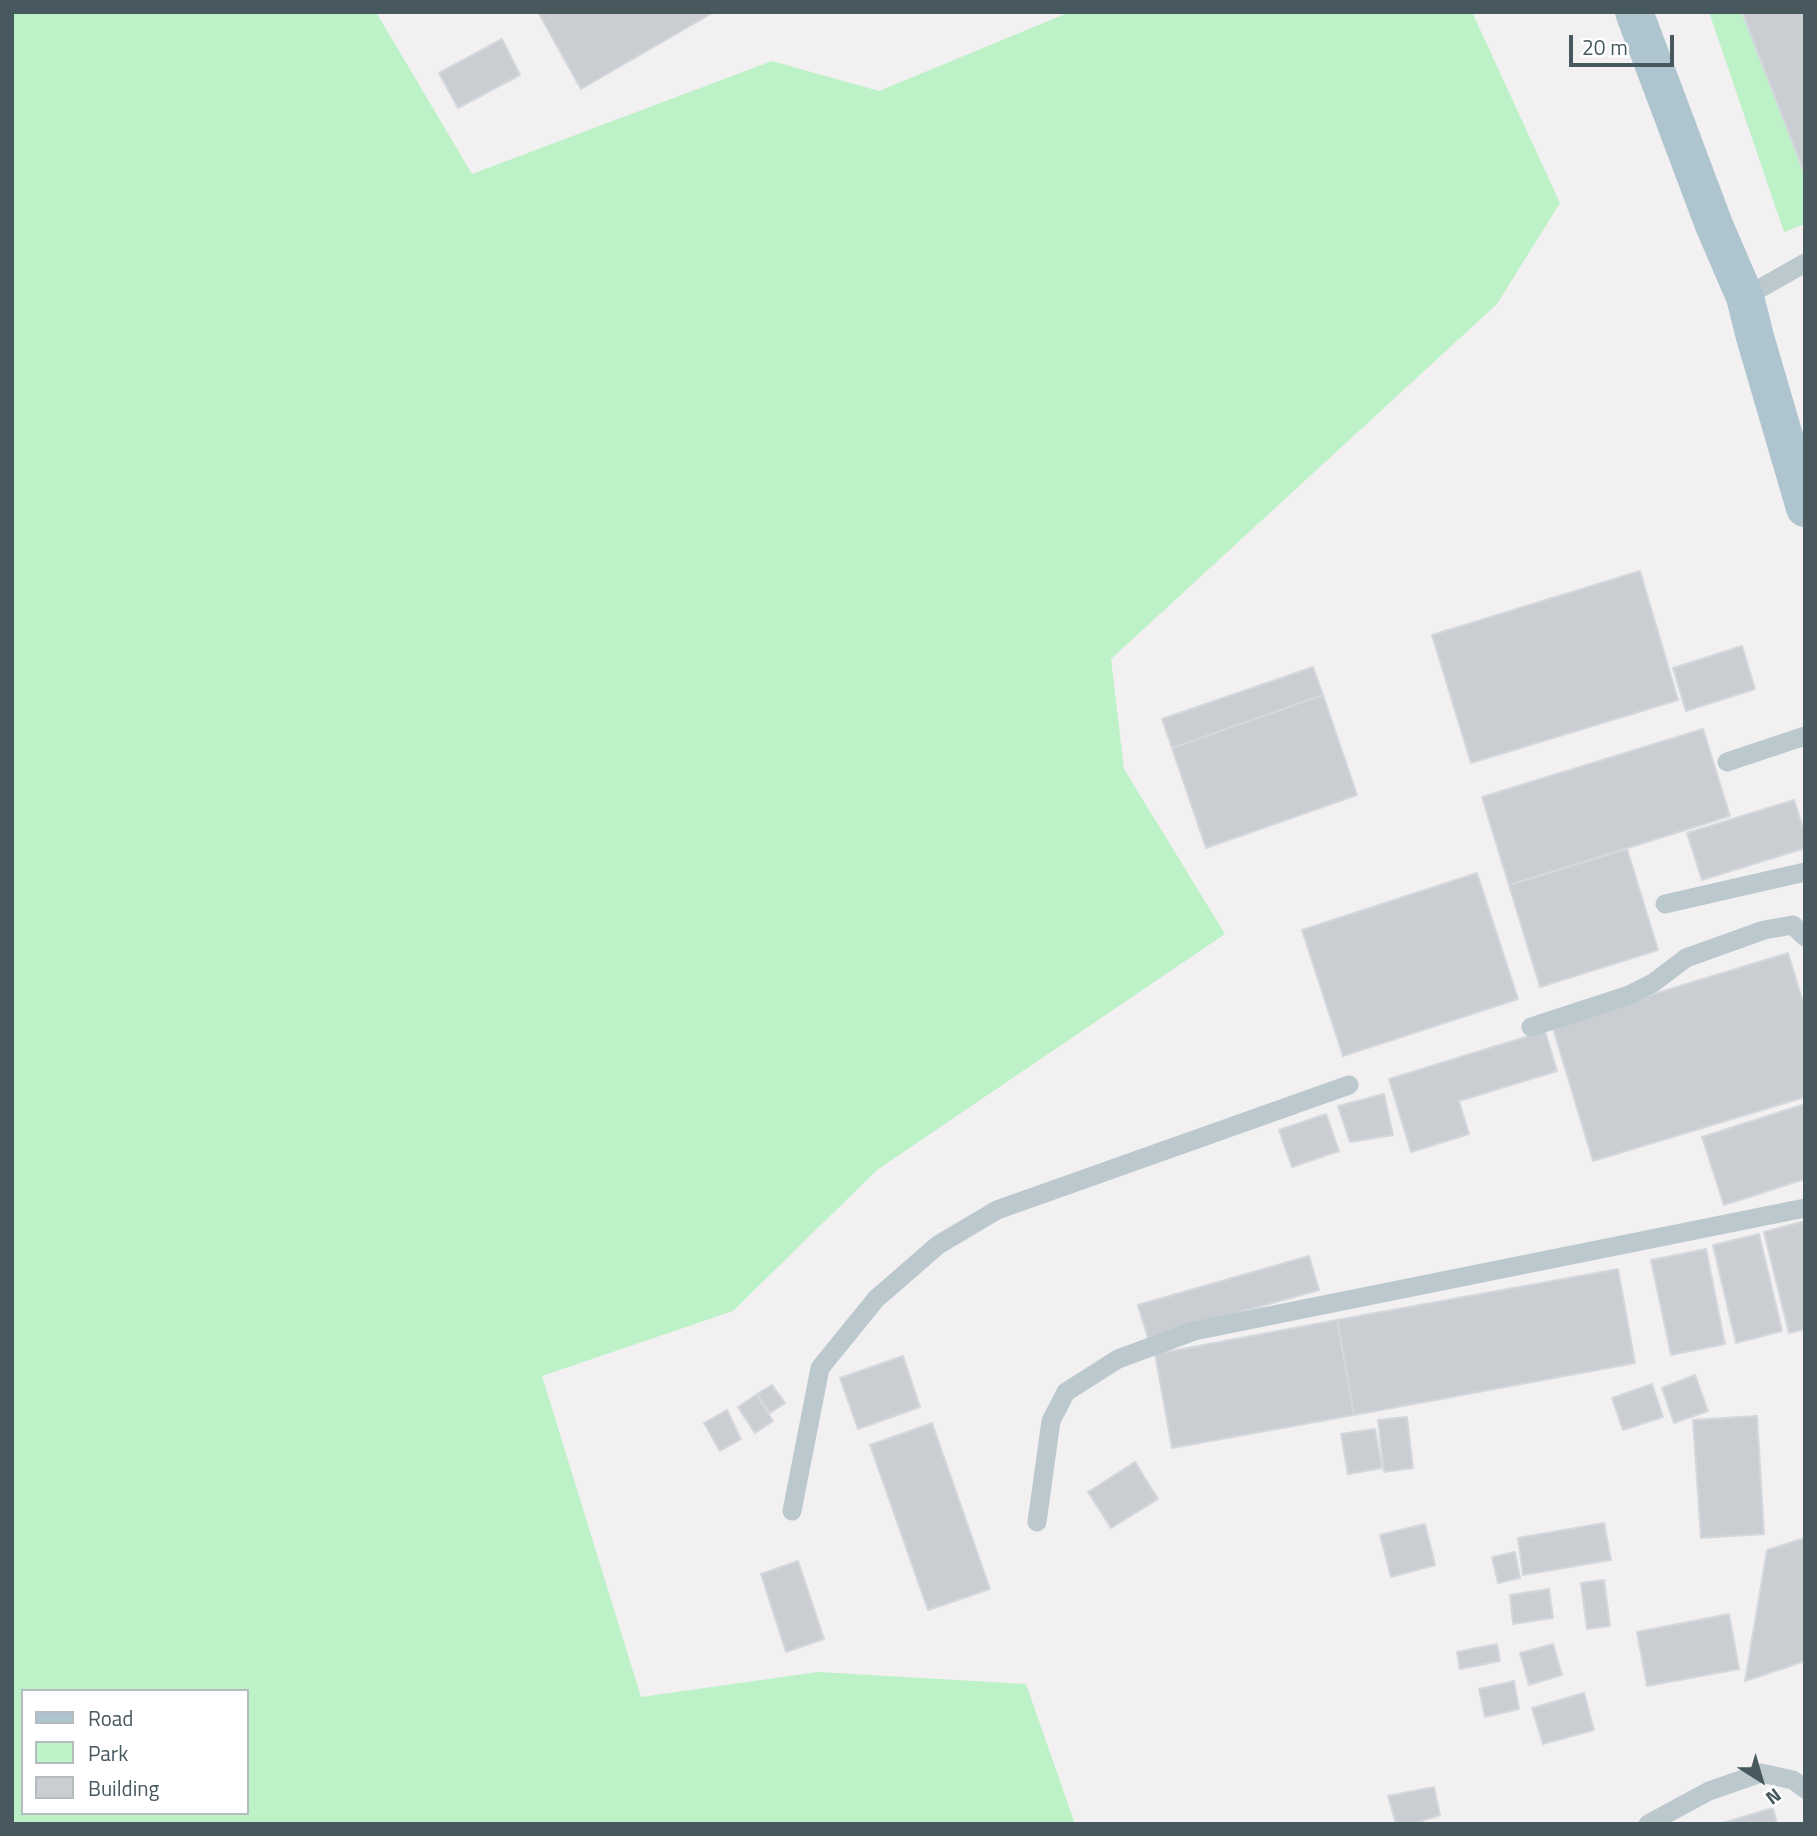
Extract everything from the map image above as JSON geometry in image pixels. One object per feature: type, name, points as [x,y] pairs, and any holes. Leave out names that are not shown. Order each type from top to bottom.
[{"type":"main road","points":[[1634,12],[1714,225],[1745,297],[1805,508]]},
{"type":"lane","points":[[1745,297],[1805,263]]},
{"type":"lane","points":[[1727,762],[1805,736]]},
{"type":"lane","points":[[1665,904],[1805,873]]},
{"type":"lane","points":[[1531,1027],[1629,995],[1653,983],[1686,958],[1764,930],[1793,925],[1805,937]]},
{"type":"lane","points":[[792,1511],[820,1368],[876,1299],[938,1245],[997,1210],[1349,1085]]},
{"type":"lane","points":[[1037,1522],[1051,1421],[1066,1392],[1118,1359],[1194,1331],[1805,1208]]},
{"type":"lane","points":[[1647,1824],[1709,1791],[1761,1773],[1793,1780],[1805,1789]]},
{"type":"green space","points":[[12,12],[376,12],[472,174],[772,61],[879,91],[1070,12],[1472,12],[1560,203],[1497,304],[1111,659],[1124,769],[1225,934],[877,1170],[733,1311],[542,1376],[641,1697],[818,1672],[1026,1684],[1075,1824],[12,1824]]},
{"type":"green space","points":[[1709,12],[1805,12],[1805,224],[1784,232]]},
{"type":"building","points":[[538,12],[714,12],[581,89]]},
{"type":"building","points":[[1742,12],[1805,12],[1805,175]]},
{"type":"building","points":[[502,39],[520,75],[458,108],[439,73]]},
{"type":"building","points":[[1640,571],[1678,700],[1471,763],[1432,635]]},
{"type":"building","points":[[1742,646],[1755,689],[1686,711],[1673,668]]},
{"type":"building","points":[[1313,667],[1323,695],[1172,748],[1162,719]]},
{"type":"building","points":[[1323,695],[1357,795],[1206,848],[1172,748]]},
{"type":"building","points":[[1703,729],[1730,816],[1509,885],[1482,797]]},
{"type":"building","points":[[1794,800],[1805,834],[1805,848],[1702,880],[1687,833]]},
{"type":"building","points":[[1627,849],[1658,950],[1540,987],[1509,885]]},
{"type":"building","points":[[1477,873],[1518,999],[1343,1056],[1302,930]]},
{"type":"building","points":[[1788,953],[1805,1009],[1805,1097],[1593,1161],[1552,1025]]},
{"type":"building","points":[[1545,1031],[1557,1071],[1459,1101],[1469,1134],[1411,1152],[1389,1079]]},
{"type":"building","points":[[1384,1094],[1393,1135],[1350,1142],[1338,1106]]},
{"type":"building","points":[[1805,1104],[1805,1179],[1724,1205],[1702,1137]]},
{"type":"building","points":[[1326,1114],[1339,1151],[1292,1167],[1279,1130]]},
{"type":"building","points":[[1805,1221],[1805,1329],[1789,1333],[1764,1232]]},
{"type":"building","points":[[1759,1234],[1782,1331],[1736,1343],[1713,1245]]},
{"type":"building","points":[[1706,1249],[1725,1344],[1671,1355],[1651,1260]]},
{"type":"building","points":[[1309,1256],[1319,1290],[1148,1338],[1138,1305]]},
{"type":"building","points":[[1618,1269],[1635,1363],[1354,1415],[1337,1320]]},
{"type":"building","points":[[1337,1320],[1354,1415],[1172,1448],[1155,1354]]},
{"type":"building","points":[[903,1356],[920,1407],[858,1429],[840,1378]]},
{"type":"building","points":[[1695,1375],[1708,1411],[1674,1423],[1662,1388]]},
{"type":"building","points":[[1652,1384],[1663,1417],[1623,1430],[1612,1398]]},
{"type":"building","points":[[772,1385],[785,1403],[770,1413],[757,1394]]},
{"type":"building","points":[[756,1395],[773,1421],[755,1433],[738,1407]]},
{"type":"building","points":[[727,1410],[741,1439],[720,1451],[704,1423]]},
{"type":"building","points":[[1757,1416],[1764,1534],[1701,1538],[1693,1420]]},
{"type":"building","points":[[1407,1417],[1413,1468],[1384,1472],[1378,1420]]},
{"type":"building","points":[[932,1423],[990,1589],[928,1610],[870,1445]]},
{"type":"building","points":[[1375,1429],[1382,1468],[1348,1474],[1341,1434]]},
{"type":"building","points":[[1135,1462],[1158,1499],[1111,1528],[1088,1492]]},
{"type":"building","points":[[1604,1523],[1611,1560],[1523,1575],[1518,1538]]},
{"type":"building","points":[[1425,1524],[1435,1565],[1391,1577],[1380,1535]]},
{"type":"building","points":[[1805,1538],[1805,1661],[1745,1681],[1767,1550]]},
{"type":"building","points":[[1515,1552],[1520,1578],[1498,1583],[1492,1557]]},
{"type":"building","points":[[798,1561],[824,1639],[786,1652],[761,1574]]},
{"type":"building","points":[[1604,1580],[1610,1626],[1587,1629],[1581,1583]]},
{"type":"building","points":[[1549,1589],[1553,1618],[1513,1624],[1510,1595]]},
{"type":"building","points":[[1729,1614],[1739,1669],[1647,1686],[1637,1632]]},
{"type":"building","points":[[1497,1644],[1500,1661],[1460,1669],[1457,1652]]},
{"type":"building","points":[[1553,1644],[1562,1675],[1529,1685],[1520,1653]]},
{"type":"building","points":[[1514,1681],[1519,1709],[1485,1717],[1479,1689]]},
{"type":"building","points":[[1584,1693],[1594,1730],[1543,1744],[1532,1708]]},
{"type":"building","points":[[1434,1787],[1440,1815],[1413,1824],[1396,1824],[1388,1796]]},
{"type":"building","points":[[1773,1808],[1777,1824],[1719,1824]]}]
